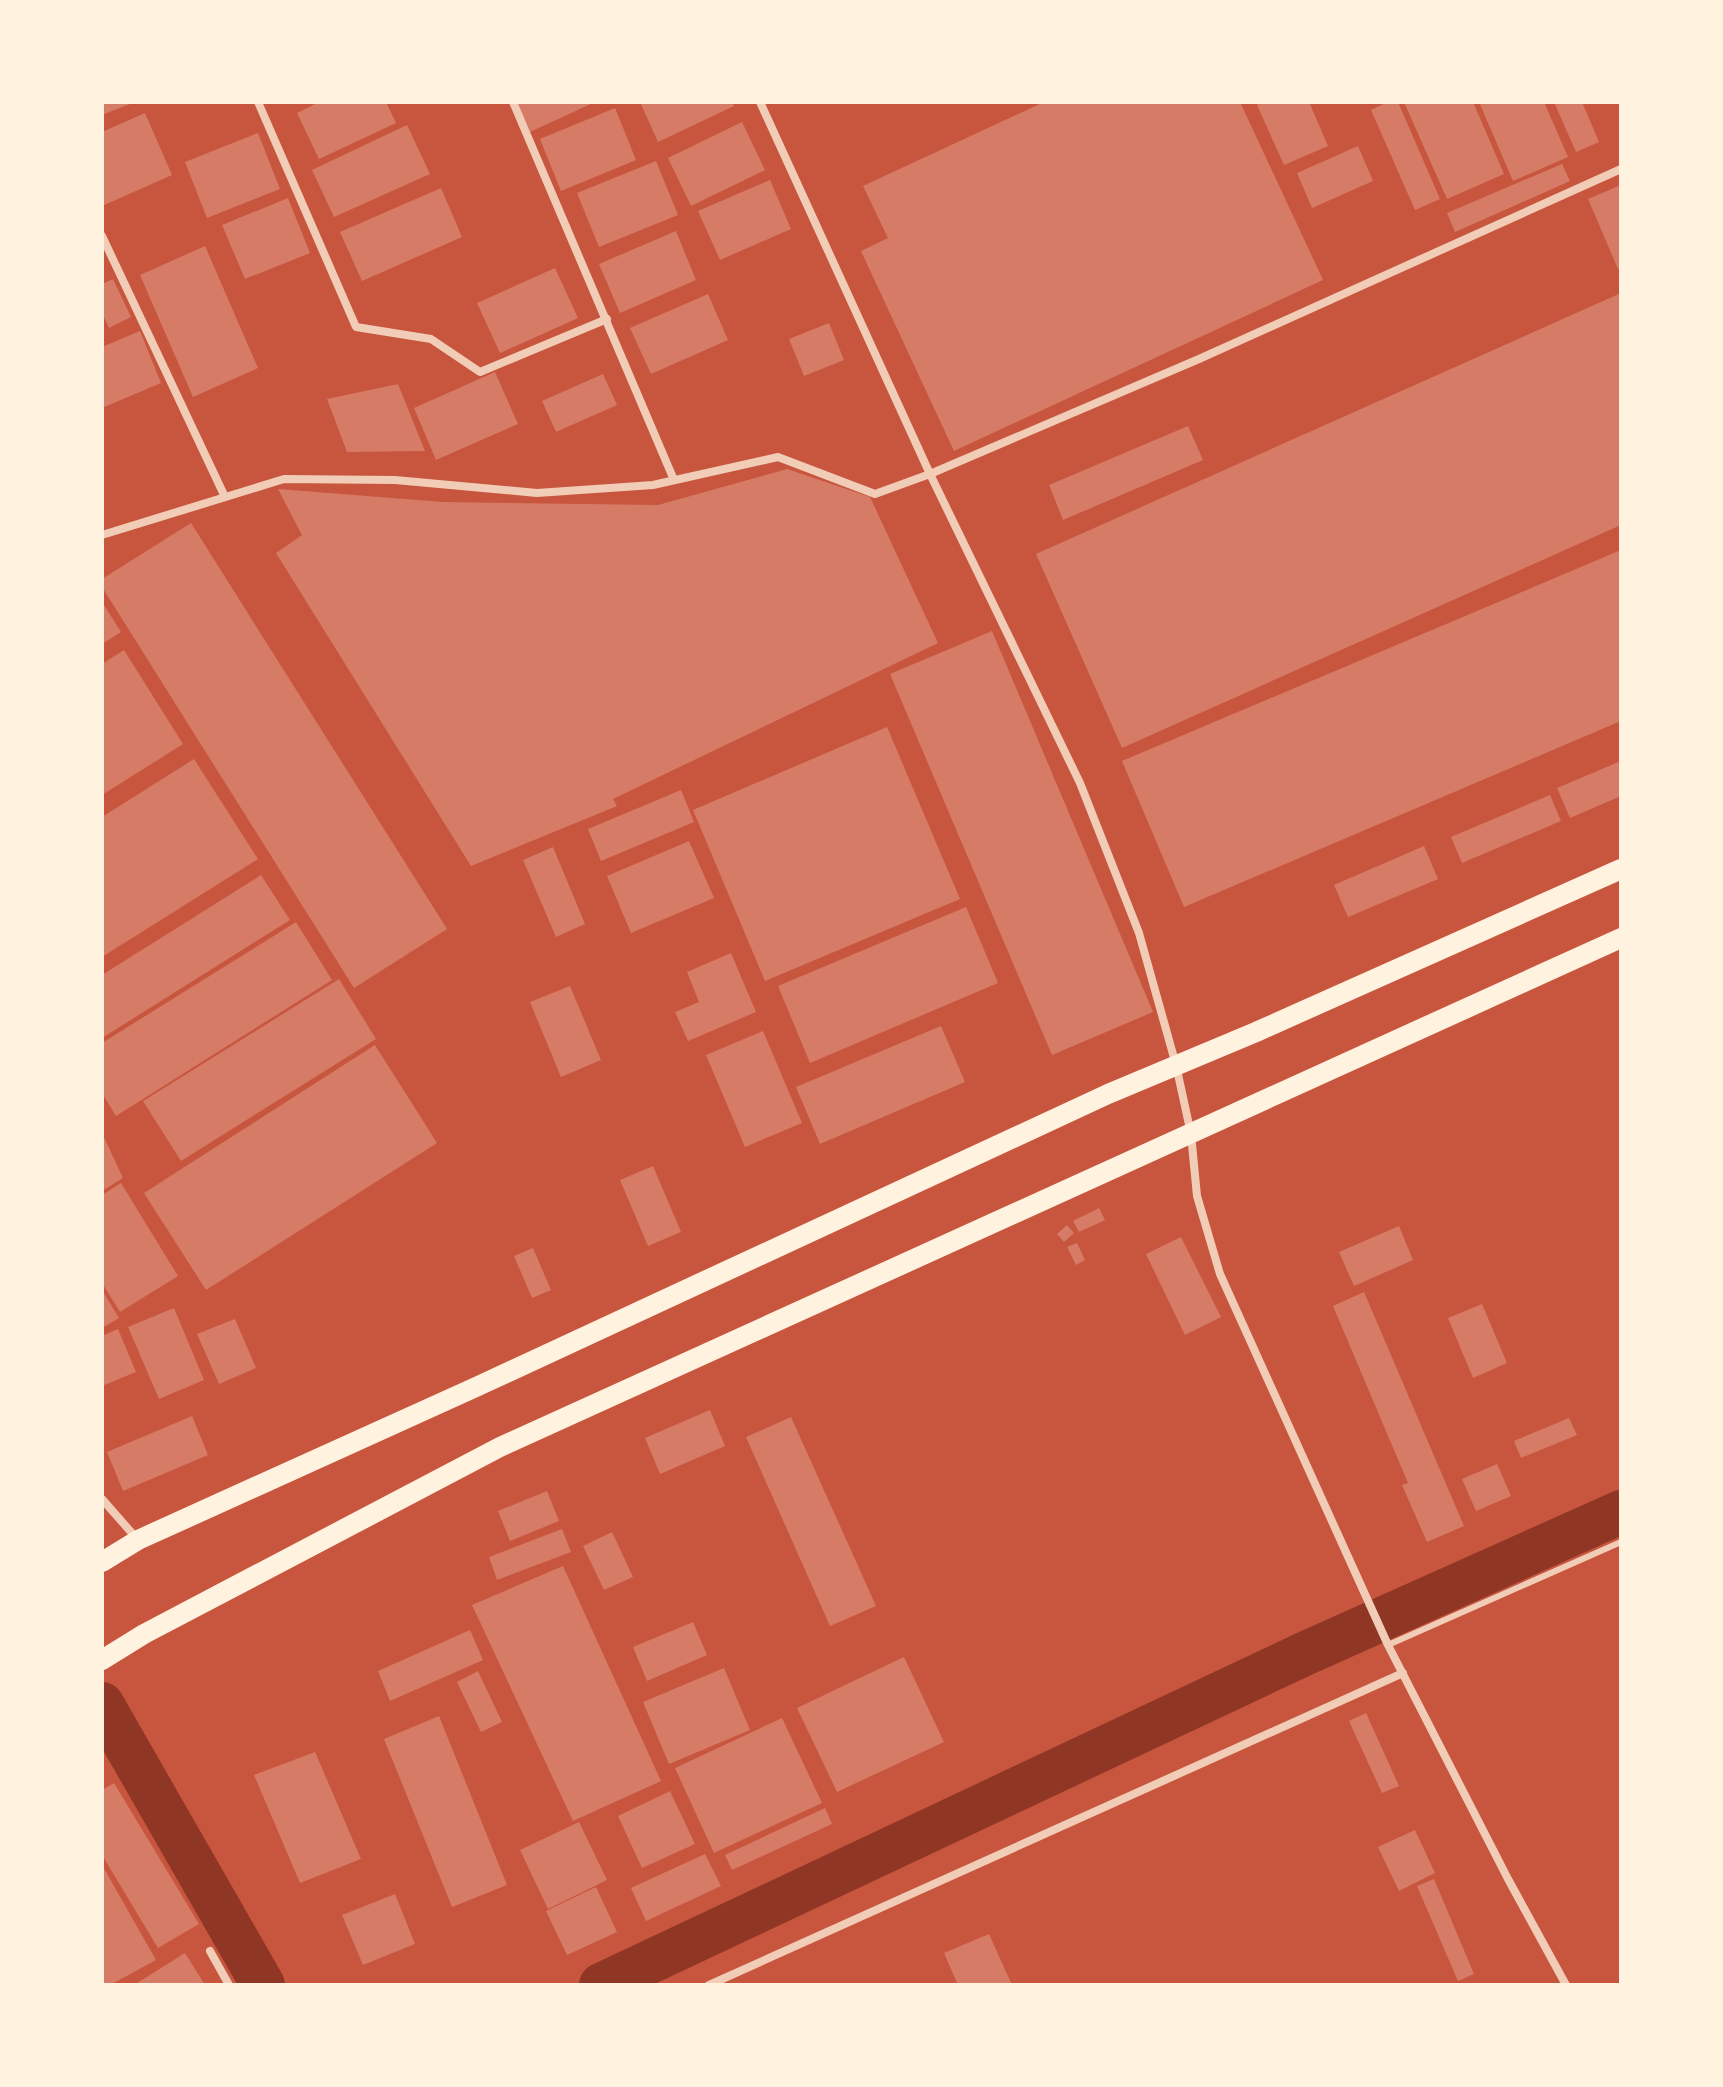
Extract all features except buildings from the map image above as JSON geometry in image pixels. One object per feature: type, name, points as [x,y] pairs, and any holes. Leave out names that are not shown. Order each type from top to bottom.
[{"type":"main road","points":[[105,1560],[138,1540],[1176,1065],[1621,869]]},
{"type":"main road","points":[[102,1660],[144,1634],[500,1447],[1621,938]]},
{"type":"street","points":[[258,102],[356,327],[431,339],[480,372],[607,319]]},
{"type":"street","points":[[513,102],[674,480]]},
{"type":"street","points":[[760,102],[930,474],[1080,783],[1139,933],[1176,1065],[1191,1134],[1197,1196],[1220,1274],[1388,1645],[1566,1985]]},
{"type":"street","points":[[102,535],[284,479],[395,480],[537,493],[653,485],[778,457],[875,494],[930,474],[1199,359],[1621,169]]},
{"type":"street","points":[[102,236],[225,497]]},
{"type":"street","points":[[102,1499],[138,1540]]},
{"type":"street","points":[[709,1985],[1403,1673]]},
{"type":"street","points":[[210,1951],[229,1985]]},
{"type":"lane","points":[[1388,1645],[1621,1542]]},
{"type":"waterway","points":[[601,1985],[1304,1654],[1621,1512]]},
{"type":"waterway","points":[[102,1704],[263,1985]]}]
